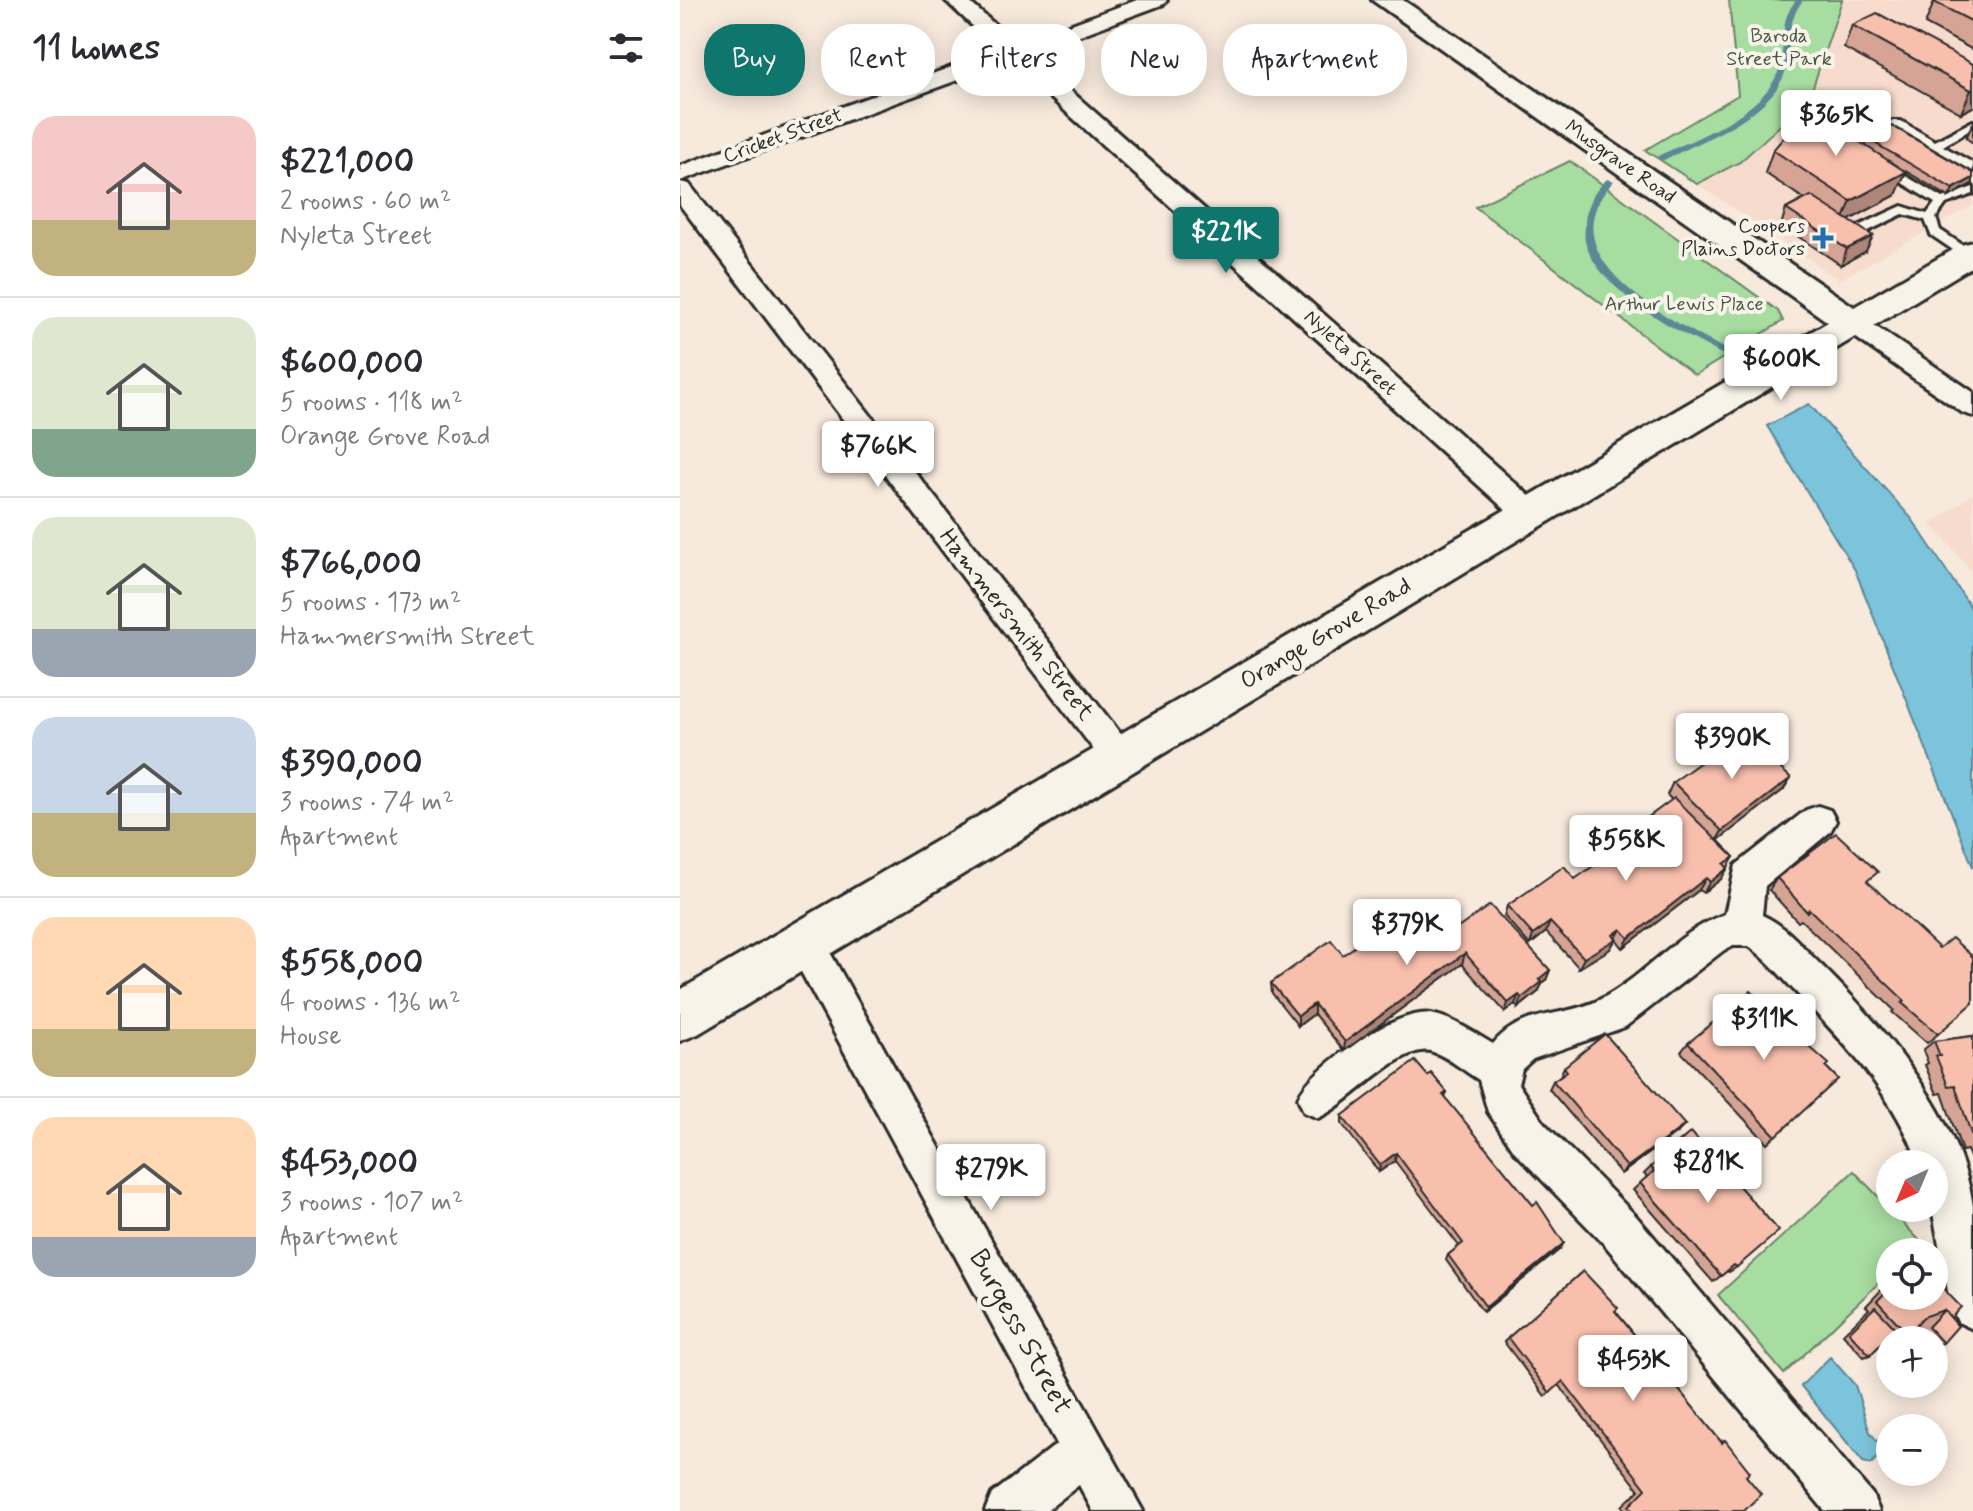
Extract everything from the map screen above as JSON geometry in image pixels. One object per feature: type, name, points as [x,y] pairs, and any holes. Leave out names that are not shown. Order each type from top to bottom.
[{"type":"main road","name":"Musgrave Road","points":[[1385,0],[1854,324]]},
{"type":"main road","name":"Orange Grove Road","points":[[680,1017],[1971,254]]},
{"type":"street","name":"Nyleta Street","points":[[955,0],[982,24]]},
{"type":"street","name":"Cricket Street","points":[[1085,27],[1157,0]]},
{"type":"street","name":"Cricket Street","points":[[680,174],[951,76]]},
{"type":"street","name":"Nyleta Street","points":[[1062,96],[1530,514]]},
{"type":"street","name":"Hammersmith Street","points":[[680,189],[1119,757]]},
{"type":"street","name":"Musgrave Road","points":[[1854,324],[1973,406]]},
{"type":"street","points":[[1746,927],[1742,907],[1749,877],[1818,821]]},
{"type":"street","points":[[1855,1511],[1620,1230],[1576,1190],[1513,1115],[1497,1089],[1498,1069],[1513,1048],[1543,1032],[1609,1018],[1722,931],[1746,927],[1769,939],[1842,1011],[1886,1066],[1927,1132],[1954,1210],[1973,1307]]},
{"type":"street","name":"Burgess Street","points":[[805,943],[1119,1511]]},
{"type":"street","points":[[1318,1098],[1397,1040],[1414,1033],[1431,1032],[1498,1069]]},
{"type":"street","points":[[1009,1511],[1086,1450]]},
{"type":"lane","points":[[1864,155],[1850,147],[1897,123],[1973,168]]},
{"type":"lane","points":[[1934,146],[1973,124]]},
{"type":"lane","points":[[1877,163],[1942,202]]},
{"type":"lane","points":[[1930,218],[1942,202],[1973,190]]},
{"type":"lane","points":[[1858,231],[1902,210],[1930,218]]},
{"type":"lane","points":[[1930,218],[1935,232],[1971,254]]},
{"type":"shaded area","points":[[1842,0],[1973,0],[1973,205],[1839,280],[1697,184],[1740,162],[1809,99]]},
{"type":"shaded area","points":[[1973,494],[1973,573],[1931,524]]},
{"type":"green space","name":"Baroda Street Park","points":[[1729,0],[1842,0],[1809,99],[1740,162],[1697,184],[1645,150],[1738,95]]},
{"type":"green space","name":"Arthur Lewis Place","points":[[1570,161],[1778,311],[1783,321],[1695,375],[1475,207]]},
{"type":"green space","points":[[1854,1171],[1876,1194],[1876,1222],[1902,1222],[1917,1238],[1876,1238],[1876,1285],[1784,1374],[1718,1295]]},
{"type":"water","points":[[1809,404],[1912,519],[1973,611],[1973,867],[1855,570],[1767,426]]},
{"type":"water","points":[[1830,1357],[1855,1385],[1870,1432],[1876,1440],[1876,1459],[1871,1464],[1863,1462],[1801,1386]]},
{"type":"building","points":[[1973,0],[1973,22],[1934,2]]},
{"type":"building","points":[[1877,13],[1973,64],[1973,89],[1852,25]]},
{"type":"building","points":[[1818,115],[1906,172],[1851,201],[1773,150],[1791,129]]},
{"type":"building","points":[[1892,126],[1973,173],[1973,178],[1953,189],[1868,139]]},
{"type":"building","points":[[1811,196],[1873,236],[1847,249],[1786,209]]},
{"type":"building","points":[[1741,733],[1791,778],[1722,831],[1673,782]]},
{"type":"building","points":[[1674,798],[1734,857],[1724,864],[1728,868],[1710,882],[1706,878],[1629,938],[1621,929],[1613,935],[1616,939],[1584,958],[1550,922],[1533,935],[1507,906],[1564,866],[1575,879],[1610,854],[1650,835],[1639,824]]},
{"type":"building","points":[[1836,833],[1878,872],[1867,881],[1939,948],[1952,938],[1973,957],[1973,1003],[1938,1034],[1902,1003],[1905,1001],[1809,909],[1807,912],[1777,878]]},
{"type":"building","points":[[1422,899],[1451,933],[1490,905],[1550,970],[1539,979],[1542,982],[1522,998],[1519,995],[1508,1003],[1465,953],[1345,1042],[1314,1004],[1298,1016],[1271,983],[1331,940],[1343,955]]},
{"type":"building","points":[[1751,991],[1762,1002],[1766,999],[1787,1021],[1784,1024],[1829,1064],[1826,1067],[1838,1079],[1776,1136],[1688,1043]]},
{"type":"building","points":[[1605,1034],[1685,1125],[1627,1167],[1553,1081],[1567,1071],[1564,1067]]},
{"type":"building","points":[[1973,1036],[1973,1140],[1955,1085],[1948,1086],[1936,1056],[1940,1056],[1934,1041]]},
{"type":"building","points":[[1415,1061],[1428,1076],[1431,1073],[1447,1092],[1443,1095],[1533,1205],[1537,1202],[1564,1243],[1486,1307],[1448,1255],[1463,1243],[1396,1153],[1380,1165],[1342,1116]]},
{"type":"building","points":[[1691,1132],[1779,1231],[1737,1267],[1734,1265],[1721,1276],[1640,1183],[1654,1171],[1651,1167]]},
{"type":"building","points":[[1583,1271],[1618,1308],[1615,1311],[1722,1443],[1725,1440],[1750,1472],[1746,1476],[1761,1494],[1744,1511],[1633,1511],[1629,1506],[1646,1489],[1563,1381],[1550,1393],[1508,1338]]},
{"type":"building","points":[[1948,1294],[1961,1307],[1951,1318],[1944,1310],[1948,1310]]},
{"type":"building","points":[[1875,1307],[1893,1326],[1876,1326],[1876,1349],[1870,1355],[1849,1332]]},
{"type":"building","points":[[1885,1310],[1944,1310],[1923,1317],[1915,1326],[1900,1326]]},
{"type":"building","points":[[1944,1310],[1958,1326],[1948,1337],[1948,1326],[1929,1326]]},
{"type":"waterway","points":[[1661,158],[1734,121],[1768,95],[1779,80],[1790,15],[1800,0]]},
{"type":"waterway","points":[[1610,181],[1596,197],[1589,217],[1589,240],[1598,262],[1616,283],[1639,302],[1736,358]]},
{"type":"place","name":"Coopers Plains Doctors","points":[[1823,238]]}]
